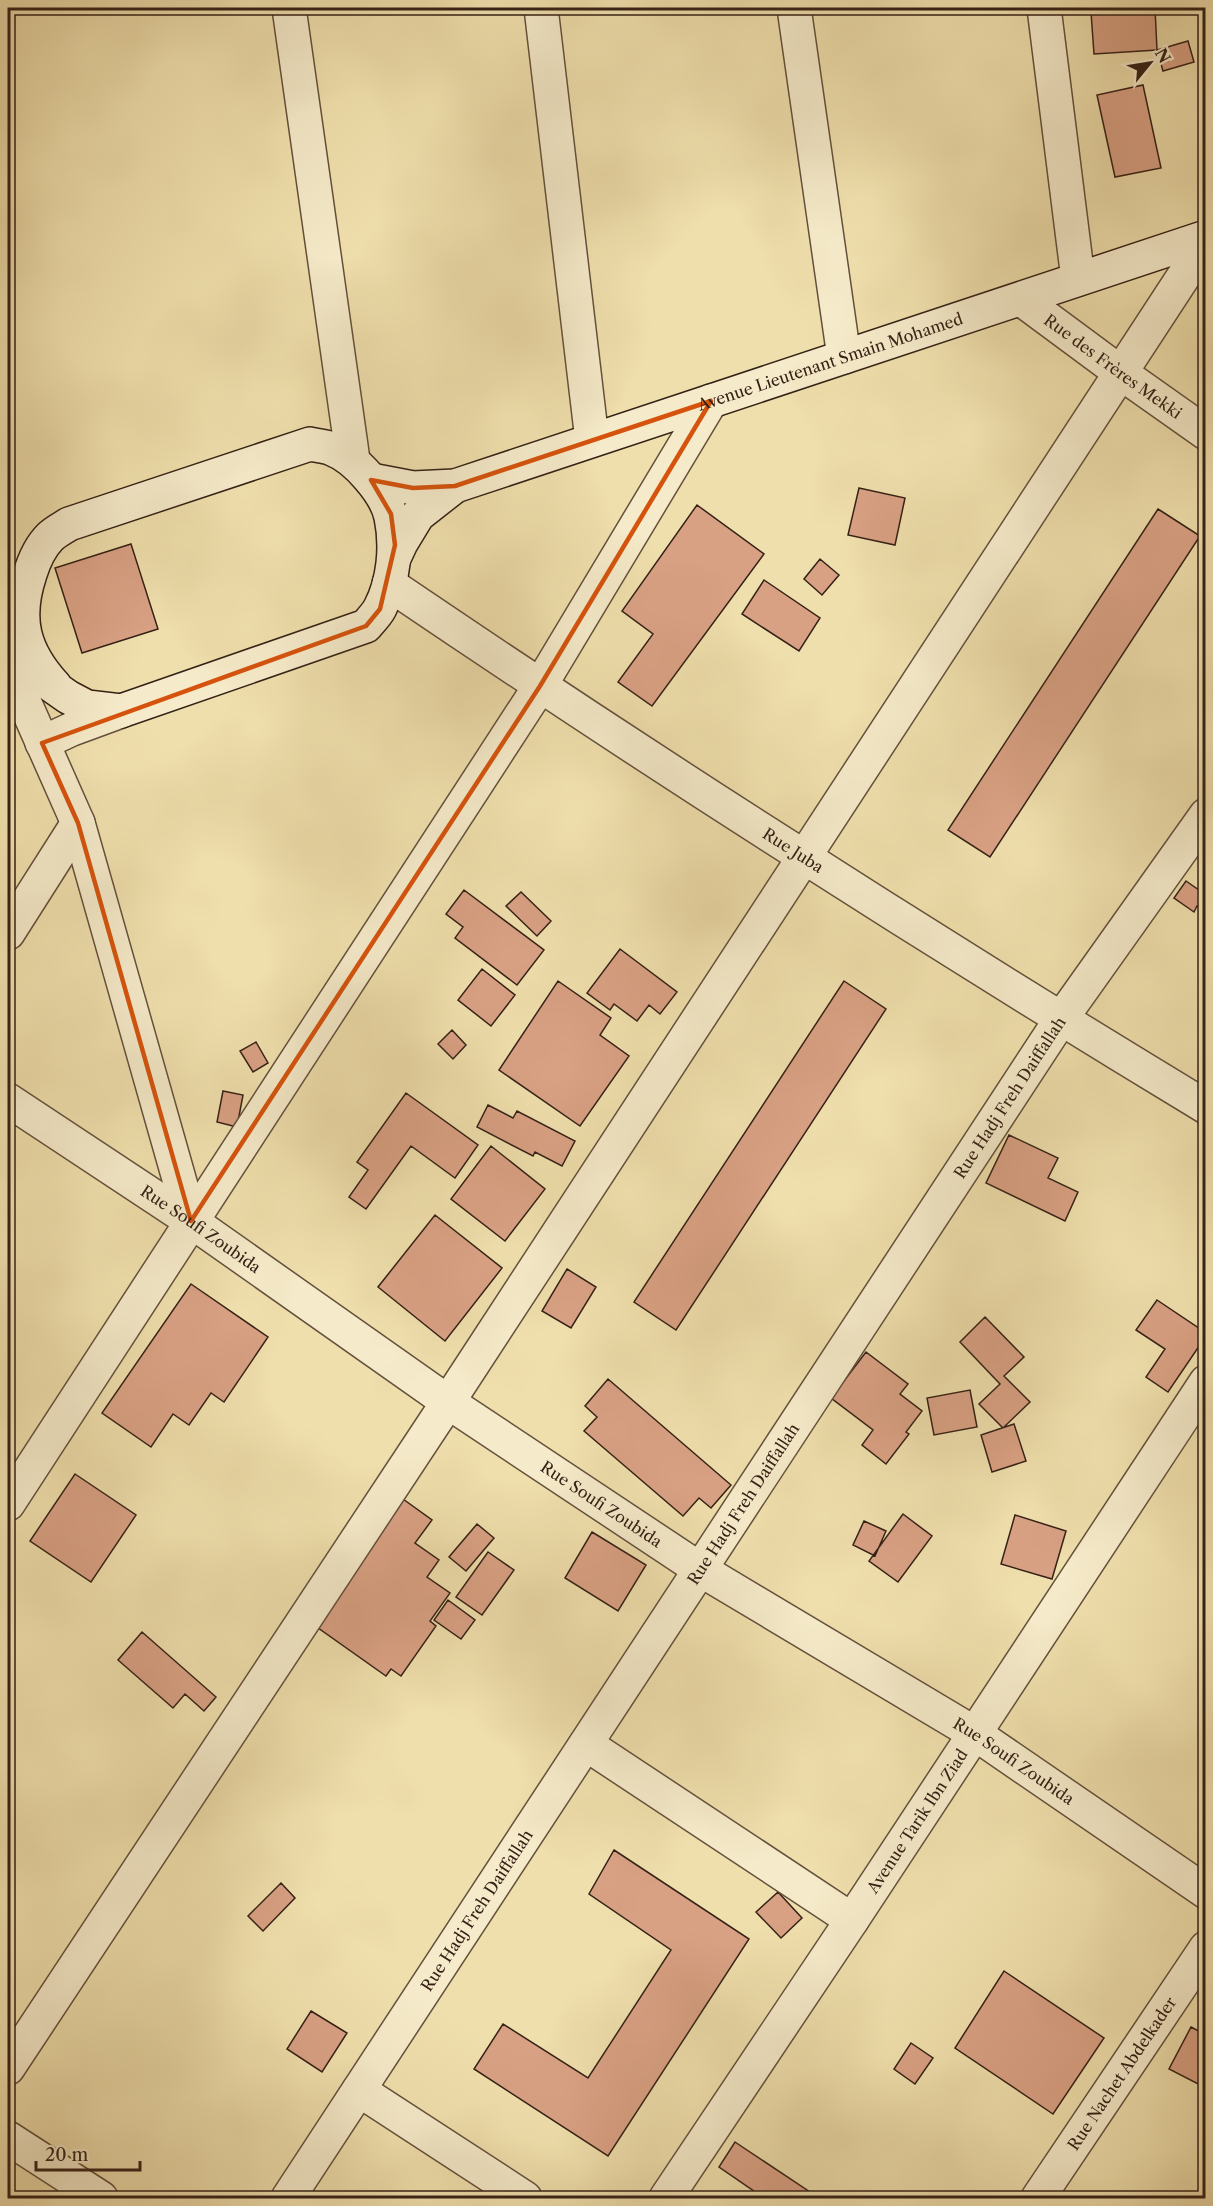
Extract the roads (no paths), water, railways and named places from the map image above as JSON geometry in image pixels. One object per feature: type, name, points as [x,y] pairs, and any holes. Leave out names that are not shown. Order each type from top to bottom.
[{"type":"street","points":[[289,8],[362,470],[391,514],[395,544],[391,573]]},
{"type":"street","points":[[541,8],[592,440]]},
{"type":"street","points":[[794,8],[844,357]]},
{"type":"street","points":[[1044,8],[1078,279]]},
{"type":"street","name":"Avenue Lieutenant Smain Mohamed","points":[[455,486],[1206,237]]},
{"type":"street","points":[[8,2068],[448,1402],[1206,242]]},
{"type":"street","name":"Rue des Frères Mekki","points":[[1021,299],[1206,433]]},
{"type":"street","points":[[8,1504],[540,687],[711,401]]},
{"type":"street","points":[[121,711],[87,707],[68,697],[38,668],[25,637],[21,606],[17,596],[34,560],[49,538],[69,524],[310,444],[331,448],[362,470],[413,488],[455,486]]},
{"type":"street","points":[[42,743],[121,711],[366,626],[380,609],[400,543],[418,515],[455,486]]},
{"type":"street","name":"Rue Juba","points":[[391,573],[540,687],[1061,1019],[1206,1107]]},
{"type":"street","points":[[8,655],[55,686]]},
{"type":"street","points":[[8,665],[78,823],[191,1221]]},
{"type":"street","name":"Rue Hadj Freh Daiffallah","points":[[288,2199],[1061,1019],[1206,815]]},
{"type":"street","points":[[8,933],[78,823]]},
{"type":"street","name":"Rue Soufi Zoubida","points":[[8,1101],[191,1221],[448,1402],[701,1570],[974,1733],[1206,1892]]},
{"type":"street","name":"Avenue Tarik Ibn Ziad","points":[[666,2199],[1206,1382]]},
{"type":"street","points":[[586,1744],[852,1920]]},
{"type":"street","name":"Rue Nachet Abdelkader","points":[[1038,2199],[1206,1948]]},
{"type":"street","points":[[359,2090],[525,2199]]},
{"type":"street","points":[[8,2138],[101,2199]]}]
